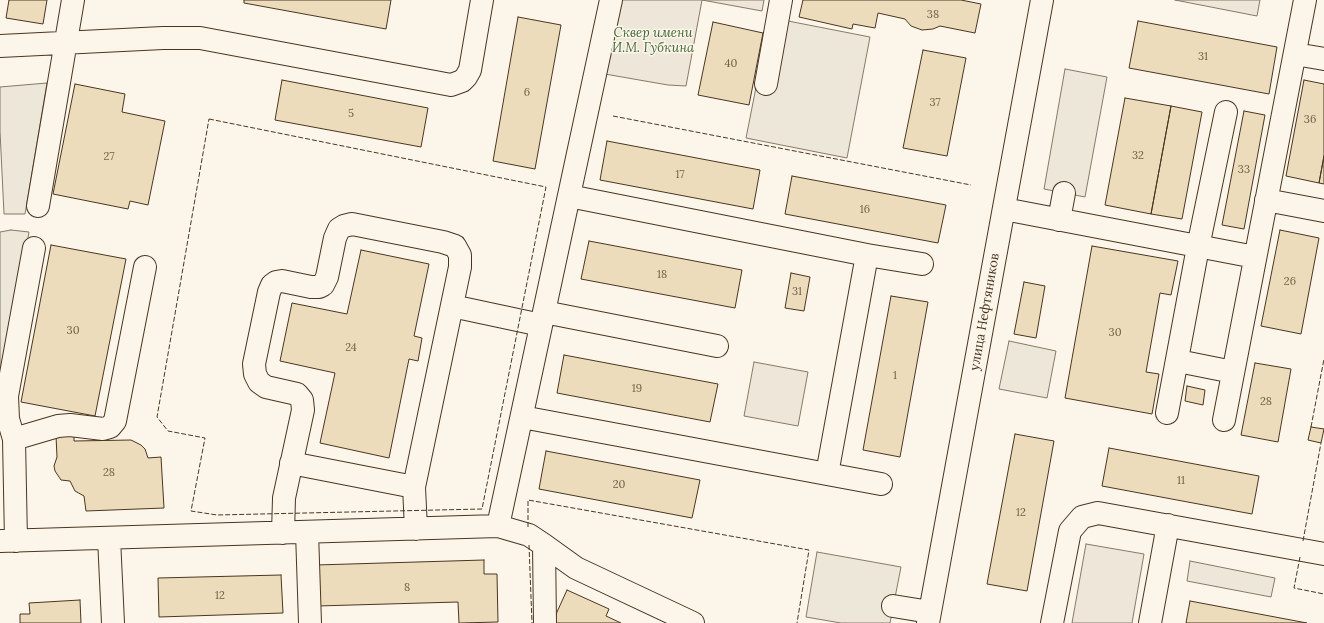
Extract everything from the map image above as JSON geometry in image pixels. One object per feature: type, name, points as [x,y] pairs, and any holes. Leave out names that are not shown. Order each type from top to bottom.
[{"type":"street","points":[[38,206],[73,0]]},
{"type":"street","points":[[0,46],[185,37],[200,38],[452,84],[462,81],[470,70],[482,0]]},
{"type":"street","points":[[498,526],[611,0]]},
{"type":"street","points":[[766,84],[781,0]]},
{"type":"street","name":"улица Нефтяников","points":[[929,618],[1042,0]]},
{"type":"street","points":[[1224,420],[1306,0]]},
{"type":"street","points":[[1295,54],[1324,59]]},
{"type":"street","points":[[1167,413],[1178,361],[1198,247],[1226,112]]},
{"type":"street","points":[[1060,220],[1064,193]]},
{"type":"street","points":[[569,196],[922,264]]},
{"type":"street","points":[[1266,200],[1324,210]]},
{"type":"street","points":[[1004,209],[1255,257]]},
{"type":"street","points":[[283,533],[284,498],[303,410],[302,400],[297,394],[266,387],[259,382],[255,374],[254,364],[269,292],[272,285],[276,282],[282,281],[311,288],[323,285],[327,277],[335,238],[339,229],[352,224],[443,242],[455,246],[460,255],[460,267],[414,487],[416,529]]},
{"type":"street","points":[[34,248],[7,396],[8,419],[14,439],[8,541],[498,526],[529,535],[576,568],[693,623]]},
{"type":"street","points":[[827,474],[866,254]]},
{"type":"street","points":[[14,439],[64,425],[103,429],[110,427],[115,421],[145,267]]},
{"type":"street","points":[[452,306],[543,318],[717,346]]},
{"type":"street","points":[[1178,361],[1233,372]]},
{"type":"street","points":[[522,417],[881,484]]},
{"type":"street","points":[[291,463],[414,487]]},
{"type":"street","points":[[1052,623],[1070,531],[1082,517],[1098,513],[1324,554]]},
{"type":"street","points":[[1150,623],[1168,525]]},
{"type":"street","points":[[307,532],[310,623]]},
{"type":"street","points":[[109,538],[113,623]]},
{"type":"street","points":[[544,545],[545,623]]},
{"type":"street","points":[[893,606],[929,618]]},
{"type":"green space","name":"Сквер имени И.М. Губкина","points":[[616,0],[702,0],[686,86],[668,85],[599,73]]},
{"type":"green space","points":[[702,0],[764,0],[762,11]]},
{"type":"green space","points":[[754,362],[808,372],[798,426],[744,416]]},
{"type":"green space","points":[[1086,544],[1144,554],[1132,623],[1072,623]]},
{"type":"shaded area","points":[[1175,0],[1260,0],[1257,16]]},
{"type":"shaded area","points":[[788,21],[870,37],[847,158],[746,138],[763,52]]},
{"type":"shaded area","points":[[1065,69],[1107,77],[1085,197],[1044,189]]},
{"type":"shaded area","points":[[47,83],[25,214],[4,214],[0,131],[0,87]]},
{"type":"shaded area","points":[[11,230],[29,232],[0,398],[0,232]]},
{"type":"shaded area","points":[[1009,341],[1056,351],[1047,398],[999,389]]},
{"type":"shaded area","points":[[817,552],[901,567],[890,623],[841,623],[806,617]]},
{"type":"shaded area","points":[[1190,561],[1275,578],[1271,597],[1187,581]]},
{"type":"building","points":[[9,0],[47,0],[43,24],[6,18]]},
{"type":"building","points":[[244,0],[391,0],[386,29],[244,3]]},
{"type":"building","points":[[803,0],[961,0],[981,4],[975,33],[940,26],[933,29],[922,30],[911,26],[905,19],[878,13],[875,28],[853,24],[852,29],[799,17]]},
{"type":"building","points":[[518,17],[561,25],[535,169],[493,161]]},
{"type":"building","points":[[1138,21],[1277,47],[1269,94],[1129,68]]},
{"type":"building","points":[[713,22],[763,33],[749,105],[698,95]]},
{"type":"building","points":[[923,50],[966,58],[947,156],[903,148]]},
{"type":"building","points":[[282,80],[428,108],[421,147],[275,120]]},
{"type":"building","points":[[1304,80],[1324,84],[1324,156],[1319,183],[1286,176]]},
{"type":"building","points":[[75,84],[125,94],[122,112],[165,121],[148,205],[130,201],[128,209],[53,194]]},
{"type":"building","points":[[1125,98],[1171,106],[1151,214],[1105,205]]},
{"type":"building","points":[[1171,106],[1202,112],[1182,219],[1151,214]]},
{"type":"building","points":[[1244,111],[1265,115],[1244,229],[1222,225]]},
{"type":"building","points":[[607,141],[760,170],[753,209],[600,180]]},
{"type":"building","points":[[1324,156],[1324,184],[1319,183]]},
{"type":"building","points":[[792,176],[946,205],[938,243],[785,214]]},
{"type":"building","points":[[1280,230],[1319,238],[1301,334],[1261,326]]},
{"type":"building","points":[[589,241],[742,270],[735,308],[581,279]]},
{"type":"building","points":[[51,245],[126,259],[95,416],[21,402]]},
{"type":"building","points":[[1092,246],[1178,261],[1171,295],[1160,293],[1146,372],[1159,374],[1152,414],[1065,398]]},
{"type":"building","points":[[361,250],[429,264],[414,336],[422,338],[418,361],[409,359],[389,458],[320,443],[335,373],[280,361],[292,303],[347,314]]},
{"type":"building","points":[[791,273],[810,277],[804,311],[785,308]]},
{"type":"building","points":[[1024,282],[1045,286],[1036,338],[1014,334]]},
{"type":"building","points":[[891,296],[928,302],[900,457],[863,450]]},
{"type":"building","points":[[564,355],[718,384],[710,422],[557,393]]},
{"type":"building","points":[[1255,363],[1291,369],[1278,442],[1241,435]]},
{"type":"building","points":[[1187,386],[1205,390],[1203,405],[1185,401]]},
{"type":"building","points":[[1311,427],[1324,429],[1321,443],[1308,440]]},
{"type":"building","points":[[1015,434],[1054,441],[1027,591],[987,584]]},
{"type":"building","points":[[74,435],[74,441],[131,440],[141,445],[145,449],[148,458],[161,457],[164,508],[86,511],[84,496],[75,491],[70,481],[61,480],[55,471],[54,466],[57,457],[56,436]]},
{"type":"building","points":[[1109,448],[1259,476],[1252,514],[1102,486]]},
{"type":"building","points":[[546,451],[700,480],[692,518],[539,489]]},
{"type":"building","points":[[484,560],[484,574],[497,574],[498,622],[459,623],[458,602],[317,606],[316,565]]},
{"type":"building","points":[[281,575],[283,613],[159,617],[158,578]]},
{"type":"building","points":[[567,590],[609,609],[606,616],[621,623],[552,623]]},
{"type":"building","points":[[80,600],[81,623],[20,623],[20,614],[30,614],[29,603]]},
{"type":"building","points":[[1190,601],[1307,623],[1186,623]]},
{"type":"fence","points":[[613,116],[971,185]]},
{"type":"fence","points":[[209,119],[546,187],[482,509],[217,515],[191,511],[205,438],[168,431],[157,417],[209,119]]},
{"type":"fence","points":[[1311,427],[1324,359]]},
{"type":"fence","points":[[1303,541],[1321,443]]},
{"type":"fence","points":[[528,527],[528,500],[809,550],[797,623]]},
{"type":"fence","points":[[529,545],[532,623]]},
{"type":"fence","points":[[1300,557],[1294,588],[1324,594]]}]
